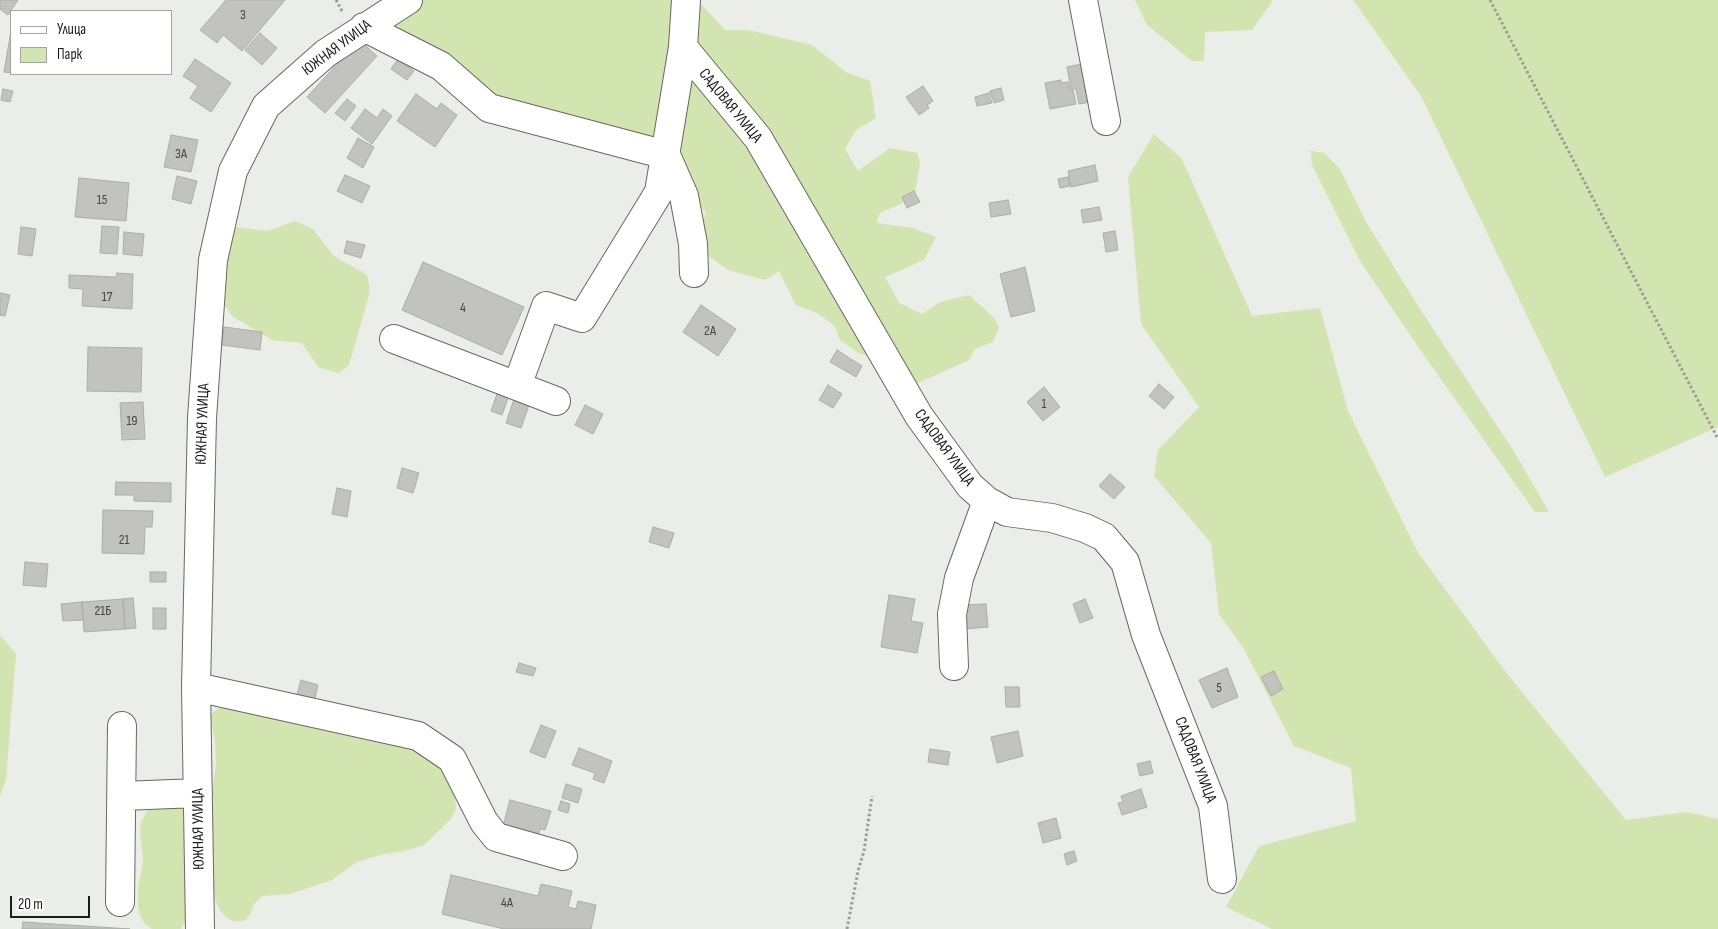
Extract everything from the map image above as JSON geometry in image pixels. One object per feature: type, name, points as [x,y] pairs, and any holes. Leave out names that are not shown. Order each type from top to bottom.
[{"type":"street","name":"ЮЖНАЯ УЛИЦА","points":[[200,929],[196,687],[202,418],[213,260],[233,171],[266,106],[326,53],[408,0]]},
{"type":"street","points":[[517,386],[546,306],[582,318],[659,192],[683,47],[686,0]]},
{"type":"street","points":[[1083,0],[1106,121]]},
{"type":"street","points":[[364,27],[441,66],[489,108],[666,156]]},
{"type":"street","name":"САДОВАЯ УЛИЦА","points":[[683,47],[758,138],[919,416],[970,486],[986,501],[1007,512],[1052,518],[1085,528],[1104,537],[1125,562],[1146,635],[1213,806],[1222,879]]},
{"type":"street","points":[[666,156],[684,196],[693,244],[694,273]]},
{"type":"street","points":[[394,339],[556,401]]},
{"type":"street","points":[[954,666],[952,614],[959,578],[986,501]]},
{"type":"street","points":[[196,687],[418,736],[452,759],[484,822],[496,837],[563,856]]},
{"type":"street","points":[[120,902],[122,726]]},
{"type":"street","points":[[122,796],[198,793]]},
{"type":"path","points":[[1490,0],[1718,439]]},
{"type":"path","points":[[847,929],[858,870],[864,851],[872,796]]},
{"type":"green space","points":[[423,0],[677,0],[660,128],[652,140],[515,108],[399,35],[391,23],[398,14]]},
{"type":"green space","points":[[1135,0],[1272,0],[1272,2],[1252,30],[1205,32],[1204,61],[1192,61],[1147,25]]},
{"type":"green space","points":[[1353,0],[1718,0],[1718,427],[1605,477],[1421,96]]},
{"type":"green space","points":[[702,5],[725,30],[748,30],[812,45],[846,72],[870,81],[876,118],[856,130],[845,149],[858,171],[890,148],[917,153],[920,163],[914,198],[880,213],[876,223],[913,228],[936,237],[924,260],[885,277],[899,303],[922,314],[940,302],[969,295],[994,318],[999,327],[993,342],[975,349],[969,360],[918,383],[904,377],[691,45],[692,6]]},
{"type":"green space","points":[[691,73],[752,143],[871,357],[858,353],[839,339],[835,326],[817,313],[796,305],[779,271],[765,280],[728,270],[702,251],[699,231],[706,212],[691,197],[675,151]]},
{"type":"green space","points":[[1154,134],[1182,159],[1252,316],[1320,308],[1348,411],[1417,551],[1508,675],[1626,820],[1687,812],[1718,819],[1718,929],[1272,929],[1226,907],[1259,846],[1356,821],[1351,768],[1294,746],[1244,649],[1219,614],[1211,543],[1154,476],[1158,450],[1199,407],[1141,324],[1128,177]]},
{"type":"green space","points":[[1311,151],[1324,153],[1340,169],[1366,222],[1420,309],[1513,450],[1549,512],[1535,512],[1360,261],[1312,165]]},
{"type":"green space","points":[[295,221],[313,229],[334,256],[367,275],[370,291],[361,324],[349,365],[339,373],[318,367],[302,343],[272,340],[232,316],[220,298],[224,246],[233,227],[268,231]]},
{"type":"green space","points":[[0,635],[16,654],[6,779],[0,797]]},
{"type":"green space","points":[[220,707],[234,707],[429,750],[454,784],[456,809],[450,820],[424,845],[357,862],[332,880],[290,894],[262,896],[254,904],[246,920],[235,922],[227,918],[219,909],[211,888],[209,815],[216,764],[215,741],[210,718],[212,713]]},
{"type":"green space","points":[[165,799],[186,808],[189,897],[185,921],[181,929],[152,929],[145,924],[140,916],[138,906],[138,890],[143,860],[140,832],[141,822],[149,807]]},
{"type":"building","points":[[0,0],[18,0],[8,15],[0,9]]},
{"type":"building","points":[[226,0],[285,0],[242,51],[223,35],[217,43],[200,30]]},
{"type":"building","points":[[260,33],[277,48],[262,65],[245,50]]},
{"type":"building","points":[[10,37],[10,73],[4,72]]},
{"type":"building","points":[[359,40],[377,56],[325,113],[307,97]]},
{"type":"building","points":[[195,59],[231,83],[211,112],[190,98],[198,86],[183,76]]},
{"type":"building","points":[[398,59],[414,71],[407,80],[391,69]]},
{"type":"building","points":[[1082,64],[1090,102],[1079,104],[1076,89],[1071,89],[1067,67]]},
{"type":"building","points":[[1061,80],[1061,83],[1068,82],[1070,90],[1073,90],[1076,104],[1050,109],[1045,83]]},
{"type":"building","points":[[923,86],[933,101],[927,105],[929,108],[919,115],[906,97]]},
{"type":"building","points":[[1001,88],[1004,100],[994,103],[990,91]]},
{"type":"building","points":[[3,89],[13,91],[10,102],[1,100]]},
{"type":"building","points":[[989,93],[992,103],[977,106],[975,97]]},
{"type":"building","points":[[416,94],[437,109],[441,103],[457,115],[435,147],[397,121]]},
{"type":"building","points":[[347,99],[356,106],[345,121],[335,113]]},
{"type":"building","points":[[365,109],[377,118],[383,109],[392,116],[372,144],[351,128]]},
{"type":"building","points":[[171,135],[198,140],[191,172],[164,167]]},
{"type":"building","points":[[358,138],[374,147],[363,168],[347,158]]},
{"type":"building","points":[[1095,165],[1098,181],[1071,187],[1068,171]]},
{"type":"building","points":[[345,175],[370,186],[362,203],[337,191]]},
{"type":"building","points":[[177,176],[197,181],[191,204],[172,199]]},
{"type":"building","points":[[1068,177],[1070,186],[1060,188],[1058,179]]},
{"type":"building","points":[[79,178],[129,183],[126,221],[75,217]]},
{"type":"building","points":[[914,191],[920,202],[907,208],[902,197]]},
{"type":"building","points":[[1008,200],[1011,214],[991,217],[989,203]]},
{"type":"building","points":[[1099,207],[1102,220],[1083,223],[1081,210]]},
{"type":"building","points":[[102,226],[119,227],[117,254],[100,253]]},
{"type":"building","points":[[21,227],[36,229],[32,256],[18,254]]},
{"type":"building","points":[[1115,231],[1118,250],[1106,252],[1103,233]]},
{"type":"building","points":[[124,232],[144,234],[142,256],[123,254]]},
{"type":"building","points":[[347,241],[365,245],[361,258],[344,253]]},
{"type":"building","points":[[423,262],[524,307],[502,355],[402,310]]},
{"type":"building","points":[[1025,267],[1035,311],[1011,317],[1000,274]]},
{"type":"building","points":[[117,273],[133,274],[132,309],[82,306],[83,289],[69,288],[69,275],[116,277]]},
{"type":"building","points":[[0,293],[10,295],[5,316],[0,315]]},
{"type":"building","points":[[701,305],[736,329],[718,356],[683,332]]},
{"type":"building","points":[[224,327],[262,332],[260,350],[222,345]]},
{"type":"building","points":[[88,347],[142,348],[141,392],[87,391]]},
{"type":"building","points":[[837,350],[862,366],[856,377],[830,362]]},
{"type":"building","points":[[1159,384],[1174,397],[1164,409],[1149,396]]},
{"type":"building","points":[[828,385],[842,394],[833,408],[819,400]]},
{"type":"building","points":[[1044,387],[1060,407],[1043,421],[1027,402]]},
{"type":"building","points":[[497,394],[508,398],[502,415],[491,411]]},
{"type":"building","points":[[514,399],[529,405],[521,428],[506,423]]},
{"type":"building","points":[[143,402],[145,439],[122,440],[120,403]]},
{"type":"building","points":[[585,405],[603,414],[593,434],[575,425]]},
{"type":"building","points":[[402,468],[419,473],[413,493],[397,488]]},
{"type":"building","points":[[1110,474],[1125,487],[1114,499],[1099,486]]},
{"type":"building","points":[[116,482],[171,483],[171,502],[134,501],[134,495],[115,495]]},
{"type":"building","points":[[337,488],[351,491],[347,517],[332,514]]},
{"type":"building","points":[[103,510],[153,511],[152,527],[145,527],[144,554],[102,553]]},
{"type":"building","points":[[653,527],[674,533],[669,548],[649,542]]},
{"type":"building","points":[[25,562],[48,564],[46,587],[23,585]]},
{"type":"building","points":[[150,572],[166,572],[166,582],[150,582]]},
{"type":"building","points":[[889,595],[915,599],[911,621],[923,623],[917,653],[881,647]]},
{"type":"building","points":[[133,598],[136,628],[125,629],[123,599]]},
{"type":"building","points":[[123,599],[125,629],[84,632],[82,602]]},
{"type":"building","points":[[1085,599],[1093,618],[1080,623],[1073,604]]},
{"type":"building","points":[[82,602],[83,620],[63,621],[61,604]]},
{"type":"building","points":[[986,604],[988,627],[965,629],[963,605]]},
{"type":"building","points":[[153,608],[166,608],[166,629],[153,629]]},
{"type":"building","points":[[519,663],[536,668],[533,676],[516,672]]},
{"type":"building","points":[[1227,668],[1238,697],[1212,708],[1199,680]]},
{"type":"building","points":[[1274,671],[1283,689],[1271,696],[1261,677]]},
{"type":"building","points":[[301,680],[318,685],[314,702],[296,698]]},
{"type":"building","points":[[1005,687],[1019,687],[1020,707],[1006,707]]},
{"type":"building","points":[[541,725],[556,731],[545,758],[530,752]]},
{"type":"building","points":[[1018,731],[1023,756],[997,763],[991,737]]},
{"type":"building","points":[[579,748],[612,761],[604,783],[593,779],[595,773],[572,765]]},
{"type":"building","points":[[930,749],[950,752],[948,765],[928,762]]},
{"type":"building","points":[[1150,761],[1153,773],[1140,776],[1137,764]]},
{"type":"building","points":[[566,784],[582,789],[578,803],[562,798]]},
{"type":"building","points":[[1141,789],[1147,807],[1122,815],[1118,803],[1123,802],[1121,796]]},
{"type":"building","points":[[510,800],[551,811],[545,830],[540,829],[537,840],[502,830]]},
{"type":"building","points":[[561,801],[570,804],[568,813],[558,810]]},
{"type":"building","points":[[1056,818],[1061,838],[1043,843],[1038,823]]},
{"type":"building","points":[[1074,851],[1077,861],[1067,865],[1064,854]]},
{"type":"building","points":[[451,875],[538,896],[541,884],[572,891],[568,907],[576,909],[578,901],[596,905],[591,929],[504,929],[442,914]]},
{"type":"building","points":[[23,922],[130,929],[22,929]]}]
